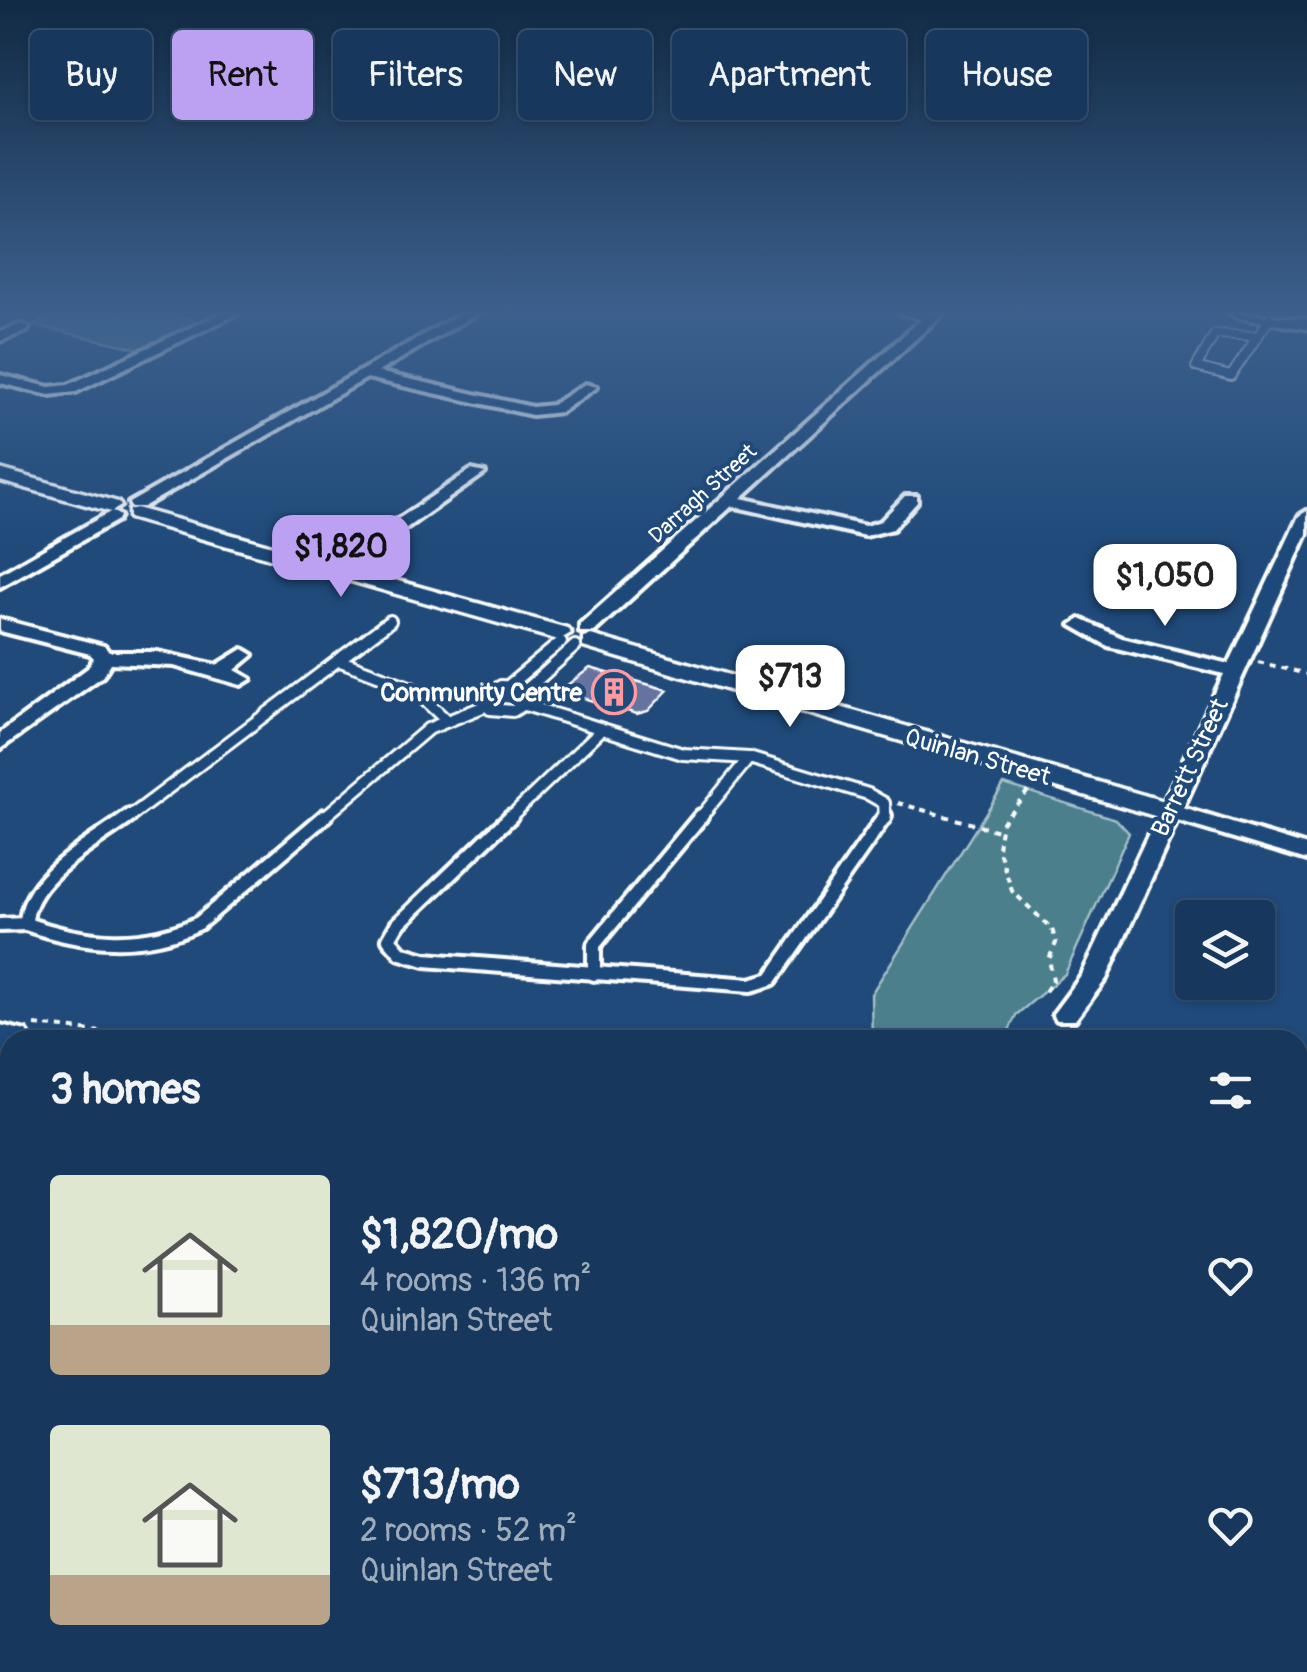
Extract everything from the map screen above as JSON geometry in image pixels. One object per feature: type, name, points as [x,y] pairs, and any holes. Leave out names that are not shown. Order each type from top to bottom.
[{"type":"street","points":[[0,474],[111,511],[136,508],[334,391]]},
{"type":"street","points":[[444,391],[532,411],[556,409],[584,391]]},
{"type":"street","name":"Darragh Street","points":[[575,638],[849,391]]},
{"type":"street","points":[[333,571],[476,473]]},
{"type":"street","points":[[728,500],[865,531],[887,525],[911,499]]},
{"type":"street","name":"Quinlan Street","points":[[136,508],[333,571],[1307,853]]},
{"type":"street","points":[[0,582],[111,511]]},
{"type":"street","name":"Barrett Street","points":[[1066,1014],[1093,979],[1307,516]]},
{"type":"street","points":[[0,625],[97,650],[104,658]]},
{"type":"street","points":[[1080,625],[1115,642],[1236,665]]},
{"type":"street","points":[[104,658],[136,654],[241,679]]},
{"type":"street","points":[[220,672],[243,655]]},
{"type":"street","points":[[0,743],[96,672],[104,658]]},
{"type":"lane","points":[[26,924],[25,913],[36,890],[55,873],[390,621]]},
{"type":"lane","points":[[485,706],[482,698],[488,691],[508,686],[575,638]]},
{"type":"lane","points":[[0,925],[26,924],[143,944],[174,938],[200,923],[360,782],[428,729],[485,706],[504,712],[525,698],[575,638]]},
{"type":"lane","points":[[338,660],[398,677],[431,697],[447,721]]},
{"type":"lane","points":[[508,686],[525,698],[600,730],[683,754],[749,758],[868,794],[884,803],[885,819],[771,979],[751,986],[425,960],[401,954],[389,940],[397,925],[600,730]]},
{"type":"lane","points":[[594,974],[594,945],[749,758]]},
{"type":"path","points":[[1236,665],[1307,674]]},
{"type":"path","points":[[1031,786],[998,830],[998,848],[1012,891],[1052,929],[1056,943],[1049,959],[1052,980],[1044,993]]},
{"type":"path","points":[[884,803],[896,802],[998,830]]},
{"type":"green space","points":[[1004,784],[1116,819],[1129,833],[1065,974],[1016,1015],[1009,1030],[872,1030],[871,994]]},
{"type":"building","name":"Community Centre","points":[[590,668],[668,690],[648,711],[637,714],[559,691]]},
{"type":"place","name":"Community Centre","points":[[614,692]]}]
